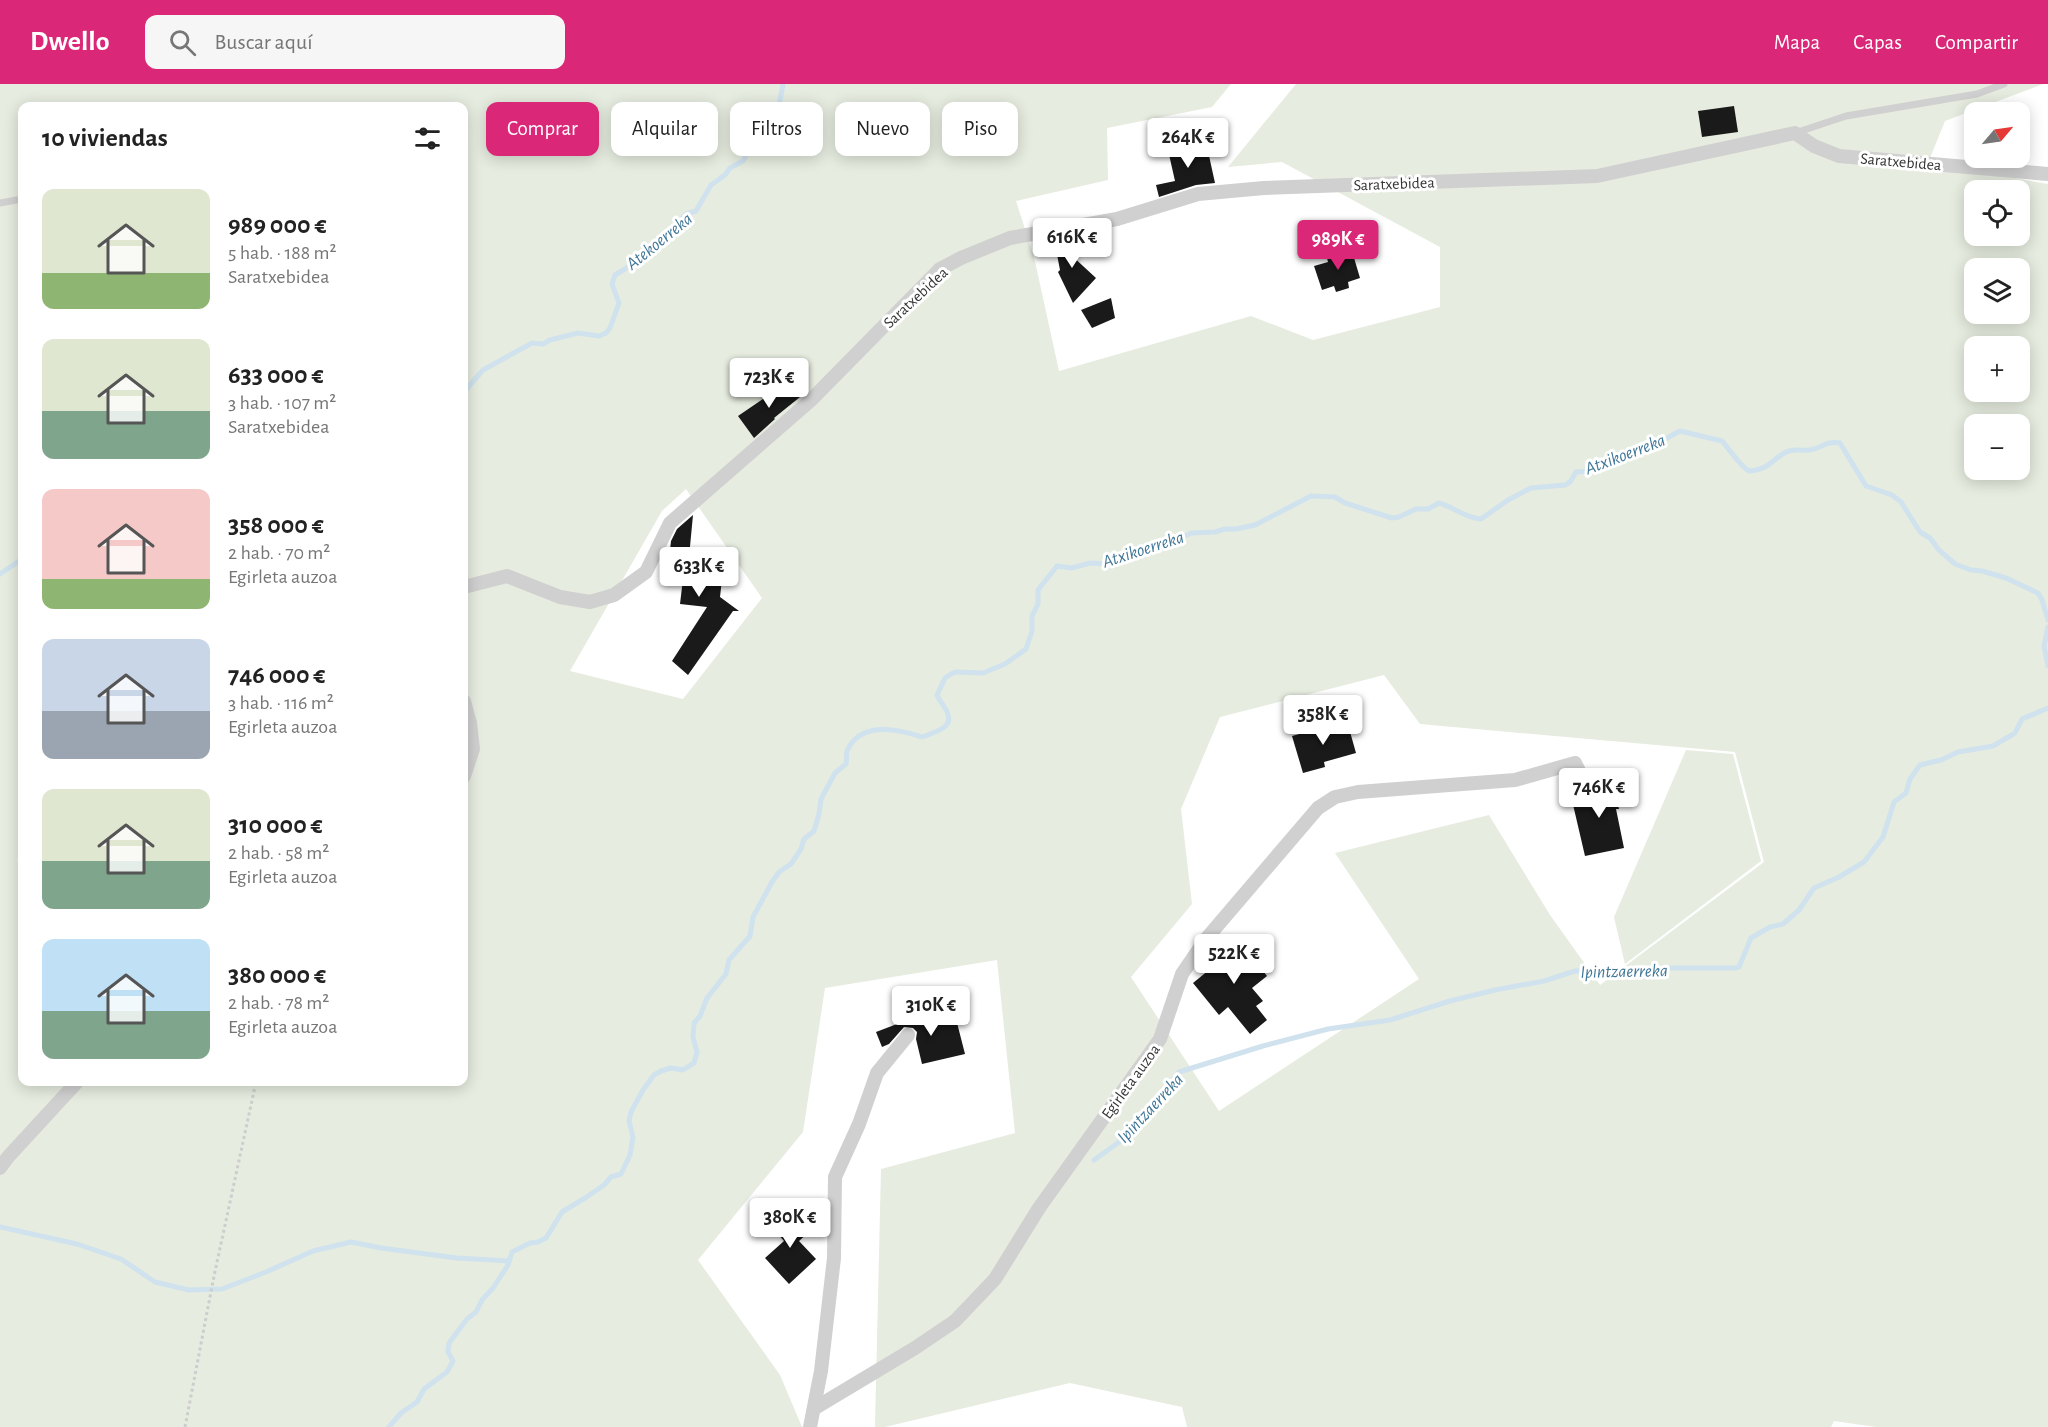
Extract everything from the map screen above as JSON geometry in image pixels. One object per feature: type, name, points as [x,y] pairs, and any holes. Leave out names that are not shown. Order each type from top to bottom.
[{"type":"street","name":"Saratxebidea","points":[[468,586],[507,576],[560,597],[590,602],[614,595],[646,572],[670,523],[811,400],[940,269],[1010,238],[1117,219],[1198,194],[1264,188],[1597,177],[1795,132],[1814,146],[1839,156],[2048,174]]},
{"type":"street","points":[[468,716],[473,749],[468,764]]},
{"type":"street","name":"Egirleta auzoa","points":[[814,1408],[955,1321],[995,1279],[1039,1208],[1161,1040],[1182,974],[1206,939],[1318,808],[1335,797],[1358,792],[1515,780],[1575,763],[1579,771]]},
{"type":"street","points":[[810,1427],[821,1371],[834,1258],[835,1177],[859,1124],[877,1072],[908,1035]]},
{"type":"street","points":[[0,1168],[73,1086]]},
{"type":"lane","name":"Saratxebidea","points":[[1795,132],[1846,116],[1977,94],[2004,84]]},
{"type":"lane","points":[[0,203],[18,200]]},
{"type":"path","points":[[185,1427],[214,1276],[255,1086]]},
{"type":"shaded area","points":[[0,84],[1231,84],[1212,107],[1107,128],[1108,180],[1016,201],[1034,257],[1059,371],[1251,316],[1313,340],[1440,307],[1440,247],[1282,162],[1228,167],[1296,84],[2043,84],[1995,102],[1964,102],[1964,114],[1945,121],[1928,163],[2025,180],[1964,180],[1964,246],[2030,246],[2030,181],[2048,184],[2048,1427],[1876,1427],[1834,1421],[1831,1427],[1187,1427],[1182,1407],[1070,1383],[885,1427],[875,1427],[881,1169],[1015,1133],[997,960],[825,988],[803,1132],[698,1260],[780,1375],[802,1427],[0,1427]],"holes":[[[686,489],[762,598],[683,699],[570,671],[662,511]],[[1384,675],[1420,724],[1735,752],[1764,862],[1600,985],[1550,915],[1489,815],[1335,853],[1419,979],[1219,1111],[1131,977],[1192,904],[1181,809],[1220,717]]]},
{"type":"shaded area","points":[[1686,750],[1733,754],[1761,861],[1625,964],[1614,917]]},
{"type":"building","points":[[1734,106],[1738,132],[1702,137],[1698,111]]},
{"type":"building","points":[[1206,142],[1215,183],[1196,185],[1159,197],[1156,185],[1175,181],[1168,150]]},
{"type":"building","points":[[1077,235],[1070,254],[1096,278],[1073,303],[1058,272],[1060,270],[1054,239]]},
{"type":"building","points":[[1339,250],[1340,255],[1352,251],[1360,278],[1348,282],[1349,288],[1336,292],[1334,286],[1322,290],[1314,266],[1328,262],[1326,254]]},
{"type":"building","points":[[1111,298],[1115,318],[1092,328],[1081,310]]},
{"type":"building","points":[[789,381],[800,397],[754,438],[738,416]]},
{"type":"building","points":[[693,515],[689,557],[724,561],[720,597],[739,611],[733,611],[688,675],[672,661],[707,607],[680,604],[685,562],[669,560],[671,541],[677,529]]},
{"type":"building","points":[[1347,721],[1356,753],[1324,762],[1325,767],[1303,773],[1292,736]]},
{"type":"building","points":[[1612,778],[1624,848],[1585,856],[1571,796],[1595,790],[1594,782]]},
{"type":"building","points":[[1235,936],[1267,976],[1252,988],[1263,1001],[1256,1006],[1267,1020],[1250,1034],[1228,1007],[1219,1015],[1193,983],[1220,961],[1214,953]]},
{"type":"building","points":[[954,1011],[965,1054],[922,1064],[916,1039],[917,1032],[913,1028],[904,1027],[889,1044],[882,1047],[876,1032],[897,1024]]},
{"type":"building","points":[[790,1210],[809,1232],[799,1241],[816,1259],[789,1284],[765,1258],[784,1241],[772,1227]]},
{"type":"waterway","name":"Atekoerreka","points":[[468,387],[483,370],[532,343],[543,344],[578,333],[599,336],[606,333],[619,303],[612,284],[615,275],[638,261],[686,214],[696,211],[711,185],[725,175],[730,168],[743,161],[757,134],[778,111],[783,84]]},
{"type":"waterway","name":"Atxikoerreka","points":[[389,1427],[401,1413],[417,1402],[424,1389],[447,1372],[453,1361],[448,1352],[449,1343],[493,1288],[508,1265],[512,1252],[546,1238],[562,1212],[604,1185],[611,1177],[621,1174],[630,1155],[633,1137],[629,1121],[631,1112],[654,1075],[671,1068],[683,1070],[694,1063],[697,1052],[693,1037],[694,1023],[700,1016],[707,998],[726,974],[729,960],[750,936],[753,917],[772,882],[779,872],[791,864],[801,849],[804,839],[814,831],[821,799],[835,773],[846,764],[847,751],[853,741],[870,731],[891,730],[922,737],[944,728],[949,720],[948,715],[937,695],[945,678],[956,672],[983,673],[1005,664],[1026,649],[1032,631],[1032,616],[1038,604],[1038,590],[1057,566],[1072,568],[1090,563],[1107,564],[1138,548],[1168,544],[1191,533],[1215,532],[1255,525],[1311,496],[1335,497],[1345,503],[1392,518],[1416,509],[1428,509],[1439,503],[1470,517],[1481,519],[1508,500],[1531,488],[1565,485],[1570,482],[1576,472],[1590,471],[1613,456],[1644,445],[1654,445],[1680,431],[1722,441],[1749,471],[1766,466],[1789,451],[1809,450],[1831,443],[1840,443],[1866,486],[1892,495],[1901,502],[1920,532],[1930,538],[1939,550],[1955,564],[2006,578],[2038,593],[2048,620]]},
{"type":"waterway","name":"Atekoerreka","points":[[0,574],[18,562]]},
{"type":"waterway","name":"Atxikoerreka","points":[[2048,627],[2044,646],[2048,666]]},
{"type":"waterway","name":"Ipintzaerreka","points":[[1094,1160],[1129,1135],[1179,1072],[1263,1046],[1328,1029],[1390,1020],[1450,1001],[1544,981],[1575,971],[1739,967],[1751,938],[1770,927],[1783,924],[1799,910],[1814,888],[1864,862],[1883,837],[1894,802],[1906,793],[1910,779],[1920,765],[1941,760],[1958,752],[1993,746],[2015,733],[2022,719],[2048,708]]},
{"type":"waterway","points":[[0,1227],[77,1244],[121,1259],[155,1282],[189,1290],[222,1289],[313,1251],[351,1242],[457,1258],[509,1261]]}]
